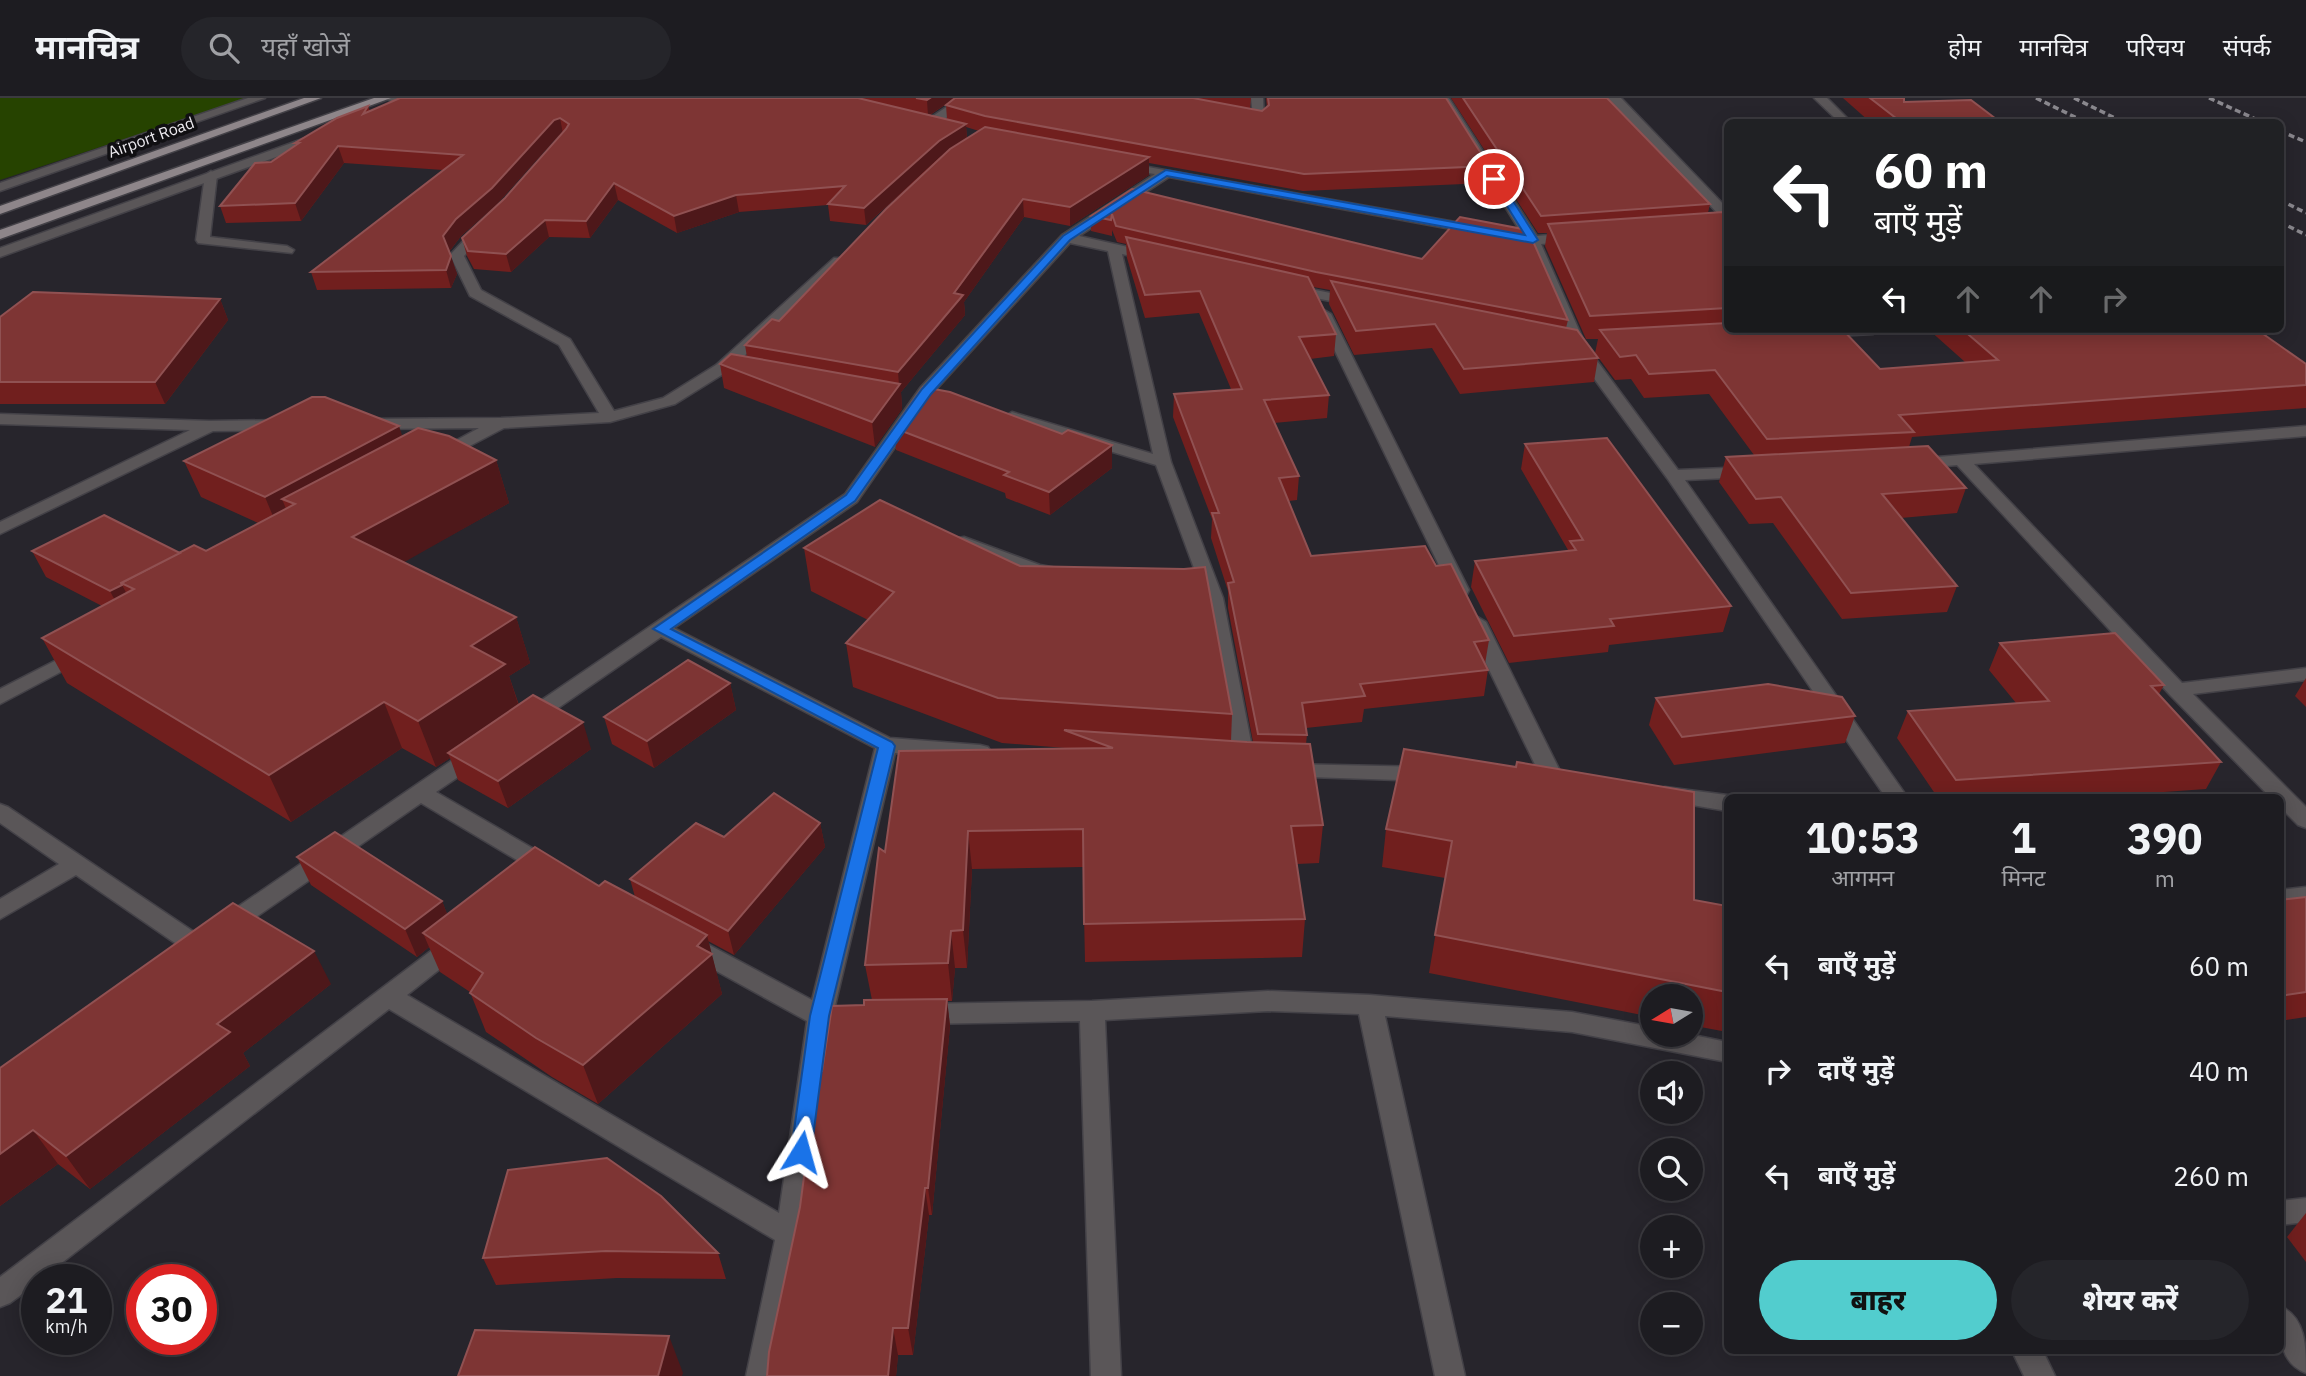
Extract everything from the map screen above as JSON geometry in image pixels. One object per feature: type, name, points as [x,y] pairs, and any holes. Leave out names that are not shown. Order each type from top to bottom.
[{"type":"main road","name":"Airport Road","points":[[0,210],[315,98]]},
{"type":"main road","points":[[0,235],[384,98]]},
{"type":"street","points":[[0,187],[259,98]]},
{"type":"street","points":[[390,98],[409,104]]},
{"type":"street","points":[[0,253],[426,98]]},
{"type":"street","points":[[931,123],[968,98]]},
{"type":"street","points":[[1233,116],[1260,121],[1256,98]]},
{"type":"street","points":[[1443,98],[1533,240],[1580,346],[1894,794]]},
{"type":"street","points":[[1614,98],[1724,212]]},
{"type":"street","points":[[1820,98],[1842,119]]},
{"type":"street","points":[[1140,168],[1533,240],[1589,236]]},
{"type":"street","points":[[0,812],[191,950],[419,792],[857,500],[922,398],[1067,238],[1166,173]]},
{"type":"street","points":[[211,176],[203,240],[287,250]]},
{"type":"street","points":[[494,218],[468,241],[457,255],[475,293],[565,342],[610,418]]},
{"type":"street","points":[[1067,238],[1167,260]]},
{"type":"street","points":[[349,425],[610,418],[668,401],[722,368],[854,246]]},
{"type":"street","points":[[1114,248],[1163,462],[1214,598],[1259,770]]},
{"type":"street","points":[[1274,285],[1367,305]]},
{"type":"street","points":[[1314,294],[1552,777]]},
{"type":"street","points":[[722,368],[748,373]]},
{"type":"street","points":[[992,411],[1163,462]]},
{"type":"street","points":[[0,419],[210,426],[293,425]]},
{"type":"street","points":[[428,463],[501,423]]},
{"type":"street","points":[[0,529],[210,426]]},
{"type":"street","points":[[1893,465],[2306,431]]},
{"type":"street","points":[[2283,433],[2306,450]]},
{"type":"street","points":[[1962,461],[2177,690],[2280,794]]},
{"type":"street","points":[[1673,475],[1769,471]]},
{"type":"street","points":[[950,536],[1036,570],[1077,576]]},
{"type":"street","points":[[1187,593],[1214,598]]},
{"type":"street","points":[[661,629],[887,746],[997,753]]},
{"type":"street","points":[[0,697],[98,644]]},
{"type":"street","points":[[2177,690],[2306,674]]},
{"type":"street","points":[[761,1376],[790,1234],[820,1016],[887,746]]},
{"type":"street","points":[[1217,768],[1454,775]]},
{"type":"street","points":[[1524,776],[1579,781]]},
{"type":"street","points":[[1646,791],[1724,803]]},
{"type":"street","points":[[419,792],[575,883]]},
{"type":"street","points":[[2284,798],[2306,820]]},
{"type":"street","points":[[0,910],[75,865]]},
{"type":"street","points":[[529,887],[551,870]]},
{"type":"street","points":[[2284,899],[2306,896]]},
{"type":"street","points":[[0,1294],[475,929]]},
{"type":"street","points":[[673,937],[820,1016],[1092,1011],[1268,1001],[1572,1022],[1724,1051]]},
{"type":"street","points":[[389,997],[790,1234]]},
{"type":"street","points":[[1370,1006],[1450,1376]]},
{"type":"street","points":[[1092,1011],[1106,1376]]},
{"type":"street","points":[[2284,1212],[2306,1209]]},
{"type":"street","points":[[2284,1326],[2306,1359]]},
{"type":"street","points":[[2029,1354],[2040,1376]]},
{"type":"green space","points":[[0,98],[249,98],[0,180]]},
{"type":"building","points":[[400,98],[858,98],[966,124],[939,141],[864,208],[828,204],[845,186],[736,195],[674,216],[614,183],[586,221],[545,220],[506,254],[468,251],[462,238],[505,198],[566,129],[569,124],[560,118],[554,120],[492,188],[456,219],[443,236],[451,256],[446,270],[311,272],[463,155],[338,146],[295,203],[220,206],[255,163],[271,162],[299,143],[295,143],[337,118],[368,106],[363,114]]},
{"type":"building","points":[[955,98],[1193,98],[1262,111],[1269,105],[1268,98],[1446,98],[1489,166],[1304,174],[985,116],[946,105]]},
{"type":"building","points":[[1463,98],[1607,98],[1710,204],[1541,216]]},
{"type":"building","points":[[1870,98],[1904,98],[1904,102],[1971,100],[1996,119],[1897,119]]},
{"type":"building","points":[[985,127],[1149,157],[1070,207],[1023,199],[954,293],[963,295],[898,372],[745,345],[772,319],[779,321],[886,209],[950,149]]},
{"type":"building","points":[[1132,189],[1422,259],[1460,217],[1528,230],[1568,320],[1316,272],[1116,226],[1112,214],[1111,220],[1091,216]]},
{"type":"building","points":[[1723,212],[1724,308],[1590,316],[1548,224]]},
{"type":"building","points":[[1126,237],[1308,277],[1336,334],[1299,337],[1329,395],[1264,400],[1299,476],[1279,478],[1311,556],[1425,546],[1436,566],[1451,564],[1489,640],[1474,642],[1488,670],[1360,684],[1365,696],[1302,703],[1307,735],[1258,734],[1228,583],[1234,582],[1212,513],[1219,513],[1174,394],[1242,389],[1200,291],[1145,295]]},
{"type":"building","points":[[1331,281],[1577,330],[1598,358],[1464,369],[1435,324],[1356,331]]},
{"type":"building","points":[[33,292],[220,299],[155,382],[0,382],[0,317]]},
{"type":"building","points":[[1724,323],[1724,333],[1846,333],[1880,369],[1998,360],[1967,333],[2262,333],[2306,364],[2306,385],[1899,415],[1914,432],[1767,439],[1715,370],[1649,374],[1636,355],[1620,357],[1600,330]]},
{"type":"building","points":[[731,354],[900,384],[872,422],[720,364]]},
{"type":"building","points":[[923,387],[950,392],[1062,434],[1068,430],[1112,445],[1049,492],[1004,475],[1009,472],[894,428]]},
{"type":"building","points":[[312,397],[325,397],[399,426],[265,497],[184,461]]},
{"type":"building","points":[[418,428],[449,436],[496,460],[352,537],[516,617],[471,646],[505,664],[418,721],[384,702],[269,775],[42,638],[134,589],[121,583],[194,545],[206,551],[295,504],[282,499]]},
{"type":"building","points":[[1607,438],[1731,606],[1610,619],[1614,626],[1514,636],[1475,561],[1576,550],[1570,541],[1583,540],[1525,444]]},
{"type":"building","points":[[1928,446],[1966,488],[1882,494],[1957,586],[1851,593],[1781,497],[1756,499],[1726,457]]},
{"type":"building","points":[[880,500],[1020,566],[1184,569],[1205,567],[1232,714],[998,698],[846,643],[894,592],[804,548]]},
{"type":"building","points":[[104,515],[180,553],[110,591],[32,551]]},
{"type":"building","points":[[2115,633],[2164,685],[2151,686],[2221,762],[1956,780],[1908,711],[2049,701],[2000,643]]},
{"type":"building","points":[[688,660],[730,683],[647,741],[604,717]]},
{"type":"building","points":[[1768,684],[1842,697],[1855,716],[1682,737],[1656,698]]},
{"type":"building","points":[[533,695],[583,722],[498,781],[448,753]]},
{"type":"building","points":[[1064,730],[1310,744],[1323,825],[1291,826],[1305,919],[1084,924],[1083,829],[968,831],[963,930],[951,931],[948,963],[865,965],[879,848],[885,852],[899,751],[1113,748]]},
{"type":"building","points":[[1404,749],[1516,767],[1517,762],[1694,792],[1694,900],[1724,905],[1724,991],[1703,987],[1703,984],[1686,984],[1435,935],[1452,841],[1386,829]]},
{"type":"building","points":[[774,793],[820,823],[728,931],[630,879],[696,823],[724,837]]},
{"type":"building","points":[[335,832],[442,901],[405,929],[297,857]]},
{"type":"building","points":[[535,847],[599,886],[605,881],[707,935],[697,946],[712,954],[583,1065],[536,1038],[470,993],[483,973],[423,933]]},
{"type":"building","points":[[2306,897],[2306,992],[2284,995],[2284,900]]},
{"type":"building","points":[[233,903],[314,951],[217,1024],[230,1032],[66,1156],[33,1130],[0,1154],[0,1068]]},
{"type":"building","points":[[947,999],[928,1188],[925,1188],[908,1328],[893,1328],[888,1376],[767,1376],[769,1352],[800,1207],[818,1071],[822,1071],[832,1006],[864,1005],[864,1000]]},
{"type":"building","points":[[607,1158],[661,1196],[718,1253],[606,1251],[483,1258],[508,1170]]},
{"type":"building","points":[[475,1330],[669,1336],[658,1376],[458,1376]]},
{"type":"railway","points":[[2036,98],[2079,119]]},
{"type":"railway","points":[[2074,98],[2117,119]]},
{"type":"railway","points":[[2209,98],[2255,119]]},
{"type":"railway","points":[[2284,133],[2306,142]]},
{"type":"railway","points":[[2284,202],[2306,213]]},
{"type":"railway","points":[[2284,224],[2306,235]]},
{"type":"route","points":[[801,1152],[820,1016],[887,746],[661,629],[850,498],[926,391],[1067,238],[1166,173],[1533,240],[1494,179]]}]
